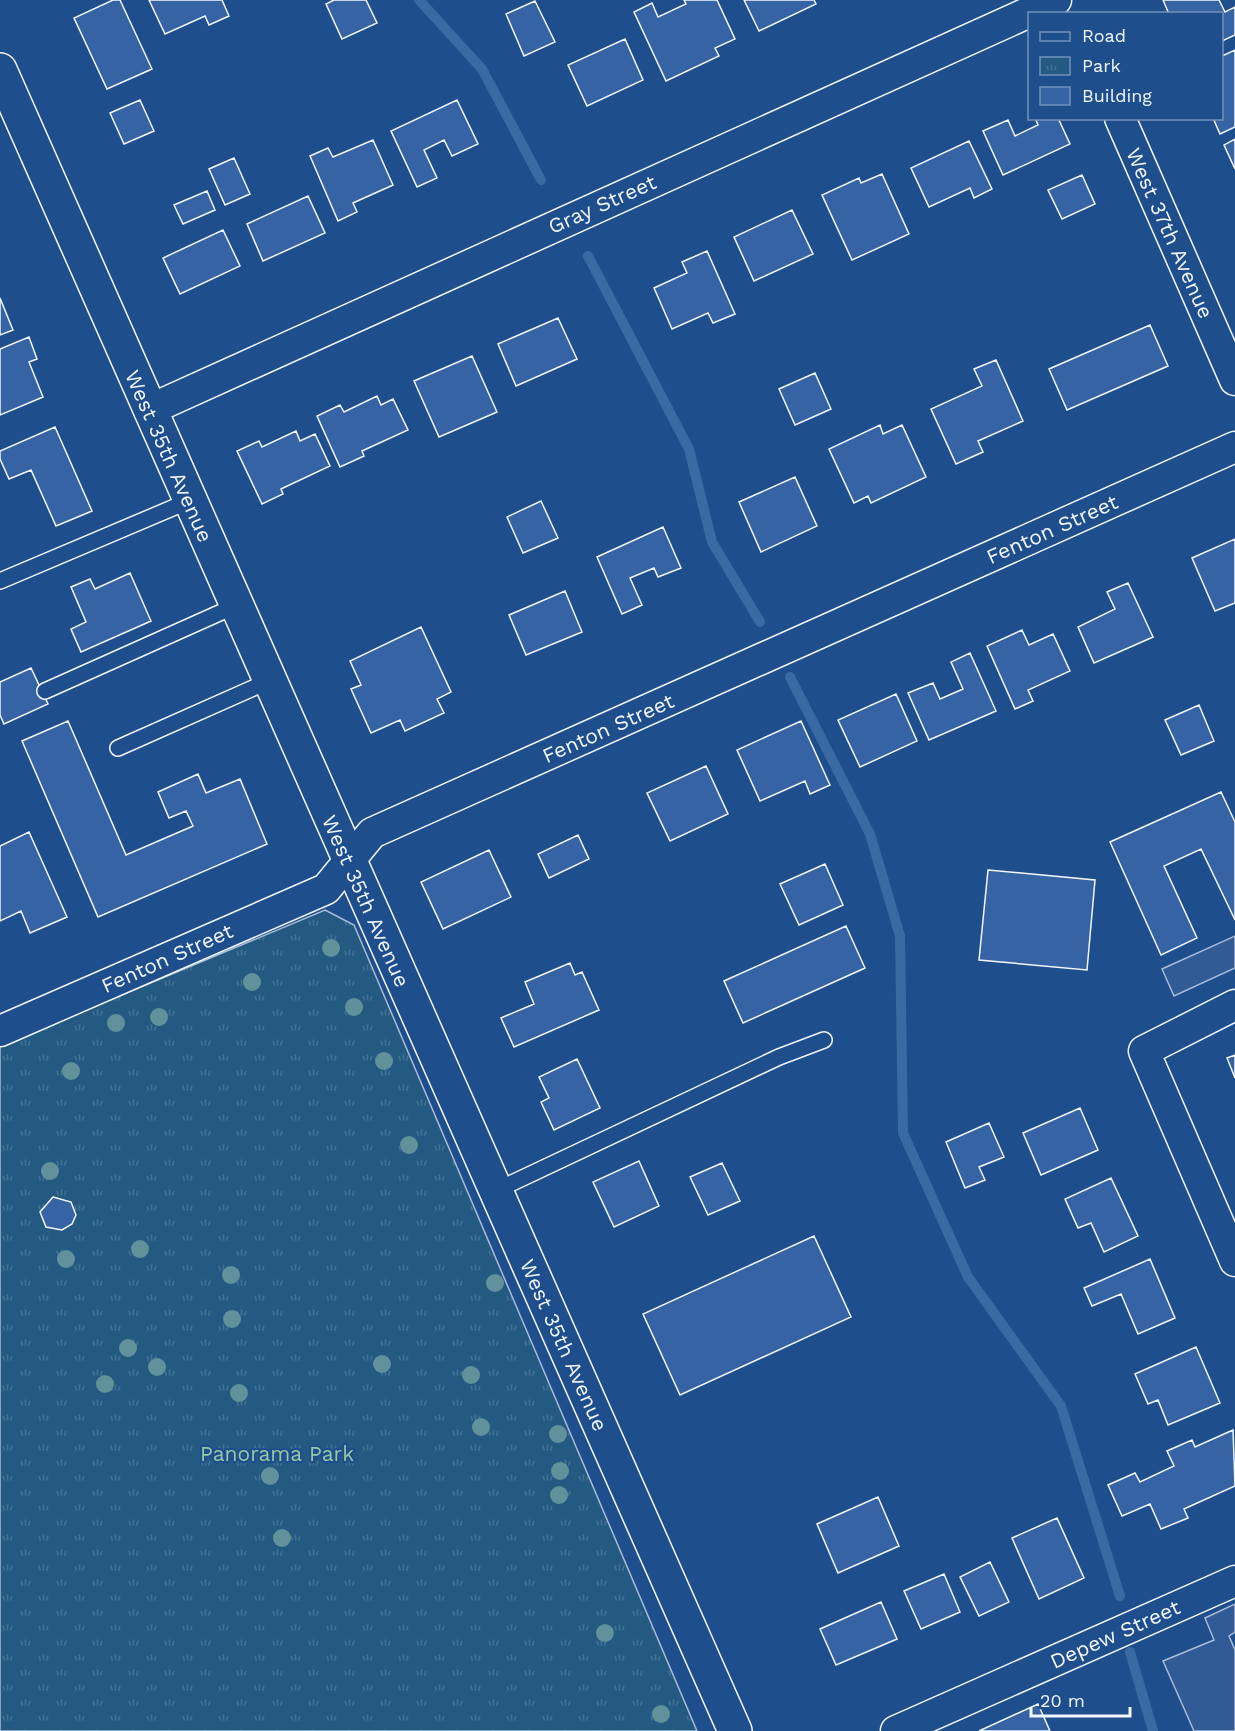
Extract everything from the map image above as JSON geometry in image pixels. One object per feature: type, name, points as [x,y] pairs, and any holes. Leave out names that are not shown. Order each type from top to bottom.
[{"type":"street","name":"Gray Street","points":[[1029,12],[1056,0]]},
{"type":"street","name":"Gray Street","points":[[148,410],[1028,13]]},
{"type":"street","name":"West 35th Avenue","points":[[0,70],[148,410],[735,1731]]},
{"type":"street","name":"West 37th Avenue","points":[[1121,120],[1235,380]]},
{"type":"street","name":"Fenton Street","points":[[0,1031],[326,889],[372,833],[1235,447]]},
{"type":"street","points":[[1235,1005],[1144,1051],[1235,1261]]},
{"type":"street","name":"Depew Street","points":[[896,1731],[1235,1581]]},
{"type":"lane","points":[[0,581],[189,501]]},
{"type":"lane","points":[[45,691],[235,606]]},
{"type":"lane","points":[[117,748],[269,681]]},
{"type":"lane","points":[[495,1191],[769,1062],[824,1040]]},
{"type":"green space","name":"Panorama Park","points":[[325,910],[354,925],[697,1731],[0,1731],[0,1046]]},
{"type":"shaded area","points":[[1235,936],[1235,968],[1174,996],[1162,969]]},
{"type":"shaded area","points":[[1235,1604],[1235,1632],[1229,1636],[1235,1650],[1235,1731],[1194,1731],[1163,1661],[1214,1640],[1205,1618]]},
{"type":"building","points":[[113,0],[120,0],[152,69],[107,89],[74,18]]},
{"type":"building","points":[[149,0],[222,0],[229,16],[209,25],[205,16],[165,34]]},
{"type":"building","points":[[334,0],[366,0],[377,23],[342,39],[326,4]]},
{"type":"building","points":[[684,0],[717,0],[735,39],[715,48],[719,56],[666,81],[634,12],[652,3],[658,17],[686,4]]},
{"type":"building","points":[[744,0],[814,0],[816,4],[759,31]]},
{"type":"building","points":[[1163,0],[1219,0],[1225,12],[1235,7],[1235,35],[1223,41],[1223,12],[1168,12]]},
{"type":"building","points":[[535,1],[555,42],[524,56],[506,14]]},
{"type":"building","points":[[625,39],[643,80],[587,106],[568,65]]},
{"type":"building","points":[[1235,50],[1235,127],[1220,134],[1214,120],[1223,120],[1223,56]]},
{"type":"building","points":[[140,100],[154,131],[124,144],[110,113]]},
{"type":"building","points":[[457,100],[478,144],[452,156],[444,140],[424,150],[437,178],[417,187],[391,131]]},
{"type":"building","points":[[1008,120],[1015,136],[1038,125],[1036,120],[1059,120],[1070,144],[1003,175],[983,131]]},
{"type":"building","points":[[1235,139],[1235,169],[1224,145]]},
{"type":"building","points":[[373,140],[393,185],[353,203],[357,212],[338,221],[310,156],[328,148],[333,157]]},
{"type":"building","points":[[969,141],[992,189],[974,198],[970,188],[929,207],[911,168]]},
{"type":"building","points":[[234,158],[250,194],[225,205],[209,169]]},
{"type":"building","points":[[882,174],[909,234],[852,260],[822,195],[859,178],[861,183]]},
{"type":"building","points":[[1082,175],[1095,204],[1062,219],[1048,190]]},
{"type":"building","points":[[207,191],[215,210],[183,224],[174,205]]},
{"type":"building","points":[[308,196],[325,233],[263,261],[247,224]]},
{"type":"building","points":[[792,210],[813,254],[754,281],[734,237]]},
{"type":"building","points":[[223,230],[240,266],[180,294],[163,258]]},
{"type":"building","points":[[707,251],[735,314],[713,323],[708,313],[672,329],[654,288],[687,273],[682,262]]},
{"type":"building","points":[[0,298],[13,330],[0,335]]},
{"type":"building","points":[[558,318],[577,359],[516,386],[498,344]]},
{"type":"building","points":[[1150,325],[1168,366],[1067,410],[1049,369]]},
{"type":"building","points":[[29,337],[37,359],[29,362],[43,397],[0,415],[0,349]]},
{"type":"building","points":[[472,356],[497,412],[439,437],[414,381]]},
{"type":"building","points":[[996,360],[1023,421],[978,441],[983,452],[956,464],[931,409],[982,386],[974,369]]},
{"type":"building","points":[[815,373],[831,409],[795,425],[779,389]]},
{"type":"building","points":[[377,396],[381,405],[393,399],[408,430],[362,451],[364,456],[340,467],[317,416],[340,405],[344,412]]},
{"type":"building","points":[[880,425],[883,434],[902,425],[926,477],[871,503],[868,496],[854,503],[829,449]]},
{"type":"building","points":[[55,427],[92,511],[56,526],[31,470],[9,479],[0,459],[0,451]]},
{"type":"building","points":[[296,431],[300,441],[315,434],[330,466],[281,489],[283,494],[262,504],[237,451],[259,441],[262,447]]},
{"type":"building","points":[[795,477],[817,526],[761,552],[739,502]]},
{"type":"building","points":[[541,501],[558,538],[523,553],[507,517]]},
{"type":"building","points":[[663,527],[681,568],[658,577],[654,568],[630,578],[642,605],[622,614],[597,557]]},
{"type":"building","points":[[1235,539],[1235,603],[1215,611],[1192,558]]},
{"type":"building","points":[[130,573],[151,621],[81,652],[71,629],[86,622],[71,587],[90,579],[95,589]]},
{"type":"building","points":[[1128,583],[1153,637],[1094,663],[1078,627],[1115,609],[1107,592]]},
{"type":"building","points":[[565,591],[582,632],[526,655],[509,615]]},
{"type":"building","points":[[421,627],[451,692],[437,699],[444,713],[405,731],[400,720],[371,733],[351,689],[361,685],[350,661]]},
{"type":"building","points":[[1022,630],[1029,645],[1053,634],[1070,671],[1028,690],[1033,701],[1015,709],[987,646]]},
{"type":"building","points":[[970,653],[996,711],[929,740],[908,693],[933,683],[940,699],[963,689],[951,662]]},
{"type":"building","points":[[31,668],[48,704],[4,724],[0,715],[0,682]]},
{"type":"building","points":[[896,694],[917,741],[860,767],[838,720]]},
{"type":"building","points":[[1199,705],[1214,741],[1181,755],[1165,720]]},
{"type":"building","points":[[68,721],[126,855],[193,826],[186,811],[169,818],[158,792],[198,774],[206,793],[240,779],[267,844],[98,917],[22,741]]},
{"type":"building","points":[[801,721],[830,785],[810,794],[805,781],[760,801],[737,750]]},
{"type":"building","points":[[706,766],[728,814],[670,841],[647,793]]},
{"type":"building","points":[[1221,792],[1235,822],[1235,920],[1201,849],[1164,866],[1197,938],[1161,955],[1110,842]]},
{"type":"building","points":[[29,832],[67,917],[30,933],[21,911],[0,921],[0,846]]},
{"type":"building","points":[[578,835],[589,859],[549,878],[538,854]]},
{"type":"building","points":[[489,850],[511,897],[443,929],[421,882]]},
{"type":"building","points":[[825,864],[843,905],[799,925],[780,884]]},
{"type":"building","points":[[988,870],[1095,880],[1087,970],[979,960]]},
{"type":"building","points":[[846,926],[865,968],[743,1023],[724,981]]},
{"type":"building","points":[[570,963],[575,975],[582,972],[599,1010],[514,1047],[501,1018],[534,1004],[525,982]]},
{"type":"building","points":[[1235,1055],[1235,1078],[1227,1058]]},
{"type":"building","points":[[577,1059],[600,1108],[554,1130],[541,1102],[549,1098],[539,1077]]},
{"type":"building","points":[[1080,1108],[1098,1150],[1041,1175],[1023,1133]]},
{"type":"building","points":[[989,1123],[1004,1157],[979,1167],[985,1180],[965,1188],[946,1142]]},
{"type":"building","points":[[639,1161],[659,1206],[614,1227],[593,1182]]},
{"type":"building","points":[[722,1163],[740,1201],[708,1215],[690,1177]]},
{"type":"building","points":[[1111,1178],[1138,1236],[1104,1252],[1091,1223],[1078,1228],[1065,1199]]},
{"type":"building","points":[[53,1197],[71,1202],[76,1215],[72,1224],[62,1230],[46,1227],[40,1212]]},
{"type":"building","points":[[814,1236],[851,1317],[680,1395],[643,1314]]},
{"type":"building","points":[[1150,1259],[1175,1318],[1138,1334],[1121,1294],[1092,1306],[1084,1288]]},
{"type":"building","points":[[1196,1347],[1220,1403],[1168,1425],[1158,1400],[1148,1404],[1135,1374]]},
{"type":"building","points":[[1233,1430],[1235,1486],[1184,1509],[1188,1518],[1161,1529],[1150,1504],[1122,1516],[1108,1485],[1135,1473],[1140,1482],[1174,1466],[1167,1451],[1192,1440],[1195,1447]]},
{"type":"building","points":[[878,1497],[899,1546],[838,1573],[817,1524]]},
{"type":"building","points":[[1057,1518],[1084,1578],[1039,1599],[1012,1538]]},
{"type":"building","points":[[990,1562],[1009,1602],[979,1616],[960,1577]]},
{"type":"building","points":[[944,1574],[960,1612],[921,1629],[904,1591]]},
{"type":"building","points":[[881,1602],[897,1639],[836,1665],[820,1629]]},
{"type":"building","points":[[1038,1704],[1050,1731],[979,1731]]},
{"type":"waterway","points":[[419,0],[482,69],[541,180]]},
{"type":"waterway","points":[[588,256],[689,449],[712,542],[760,622]]},
{"type":"waterway","points":[[790,677],[870,834],[900,936],[903,1133],[968,1277],[1061,1406],[1120,1596]]},
{"type":"waterway","points":[[1130,1652],[1153,1731]]}]
